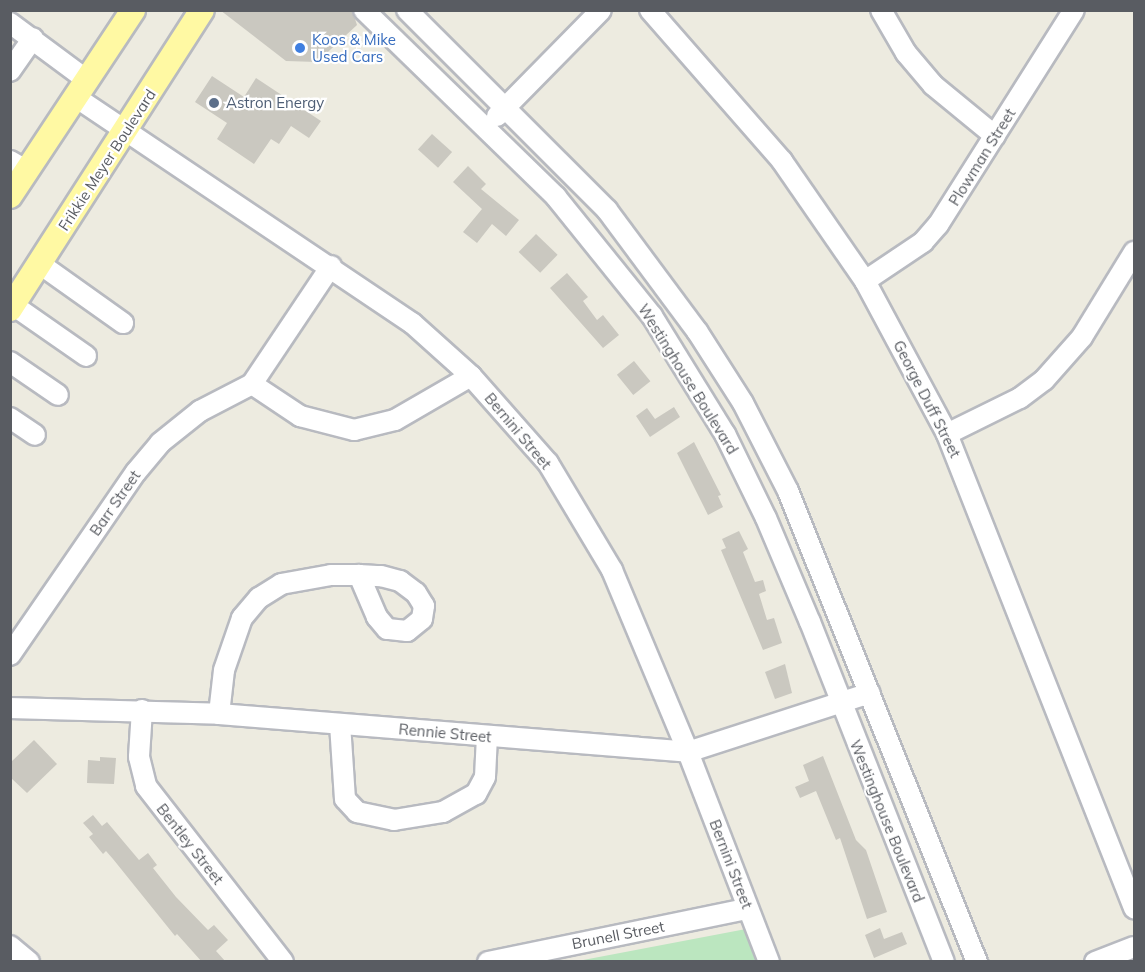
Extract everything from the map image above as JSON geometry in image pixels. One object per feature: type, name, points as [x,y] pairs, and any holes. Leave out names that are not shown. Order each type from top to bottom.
[{"type":"main road","points":[[10,196],[19,166],[82,90],[133,10]]},
{"type":"main road","name":"Frikkie Meyer Boulevard","points":[[12,307],[202,10]]},
{"type":"street","name":"Westinghouse Boulevard","points":[[364,10],[556,197],[652,316],[725,434],[766,518],[944,962]]},
{"type":"street","name":"Westinghouse Boulevard","points":[[407,10],[507,106],[607,210],[698,331],[743,404],[788,491],[977,962]]},
{"type":"street","points":[[486,127],[601,10]]},
{"type":"street","name":"George Duff Street","points":[[650,10],[782,161],[865,281],[948,434],[1134,908]]},
{"type":"street","points":[[881,10],[906,53],[933,85],[994,136]]},
{"type":"street","name":"Plowman Street","points":[[865,281],[922,242],[938,225],[1074,10]]},
{"type":"street","name":"Bernini Street","points":[[10,23],[33,38],[82,90],[126,130],[331,266],[412,323],[471,376],[548,463],[612,570],[688,752],[769,962]]},
{"type":"street","points":[[10,71],[33,38]]},
{"type":"street","points":[[948,434],[1020,398],[1044,380],[1082,337],[1134,252]]},
{"type":"street","points":[[40,264],[123,323]]},
{"type":"street","name":"Barr Street","points":[[10,655],[136,472],[160,443],[200,411],[252,384],[331,266]]},
{"type":"street","points":[[12,307],[86,356]]},
{"type":"street","points":[[10,362],[58,395]]},
{"type":"street","points":[[252,384],[300,416],[354,430],[395,420],[471,376]]},
{"type":"street","points":[[10,418],[35,435]]},
{"type":"street","points":[[219,714],[224,670],[233,638],[242,618],[259,598],[281,584],[303,579],[359,575]]},
{"type":"street","name":"Rennie Street","points":[[10,708],[219,714],[688,752],[870,693]]},
{"type":"street","name":"Bentley Street","points":[[142,710],[139,757],[146,786],[283,962]]},
{"type":"street","points":[[340,724],[345,799],[357,812],[394,820],[443,812],[476,794],[485,777],[487,736]]},
{"type":"street","name":"Brunell Street","points":[[488,962],[747,909]]},
{"type":"street","points":[[10,946],[29,962]]},
{"type":"street","points":[[1095,962],[1134,946]]},
{"type":"green space","points":[[746,929],[758,961],[578,961]]},
{"type":"building","name":"Koos & Mike Used Cars","points":[[220,10],[352,10],[357,25],[317,62],[286,61]]},
{"type":"building","points":[[212,76],[244,97],[256,78],[321,121],[309,138],[291,126],[279,144],[271,139],[254,164],[217,139],[227,123],[195,102]]},
{"type":"building","points":[[432,134],[452,152],[438,168],[418,150]]},
{"type":"building","points":[[468,166],[486,184],[481,189],[519,220],[506,236],[492,224],[477,243],[463,232],[482,209],[453,182]]},
{"type":"building","points":[[536,234],[558,255],[540,273],[519,252]]},
{"type":"building","points":[[567,273],[588,297],[583,301],[597,320],[603,315],[619,335],[603,348],[550,288]]},
{"type":"building","points":[[634,361],[650,381],[633,395],[617,375]]},
{"type":"building","points":[[674,407],[680,417],[650,437],[636,416],[647,408],[655,419]]},
{"type":"building","points":[[694,442],[721,495],[718,496],[723,507],[708,515],[677,453]]},
{"type":"building","points":[[739,531],[748,549],[743,552],[755,582],[763,580],[766,591],[759,594],[767,620],[774,618],[782,643],[763,650],[721,550],[726,548],[722,539]]},
{"type":"building","points":[[785,664],[792,693],[775,699],[765,672]]},
{"type":"building","points":[[34,740],[57,764],[27,793],[10,777],[10,763]]},
{"type":"building","points":[[823,756],[856,840],[866,850],[887,912],[867,919],[840,838],[836,840],[816,791],[800,798],[795,787],[809,781],[803,765]]},
{"type":"building","points":[[100,757],[116,758],[114,784],[87,783],[88,760],[100,761]]},
{"type":"building","points":[[93,815],[102,826],[107,822],[139,860],[148,853],[157,865],[153,868],[176,897],[208,930],[214,925],[228,940],[216,951],[226,962],[202,962],[177,934],[175,936],[113,859],[106,851],[103,854],[89,837],[93,834],[83,823]]},
{"type":"building","points":[[880,928],[884,939],[902,932],[907,944],[874,958],[865,935]]},
{"type":"place","name":"Koos & Mike Used Cars","points":[[300,48]]},
{"type":"place","name":"Astron Energy","points":[[214,103]]}]
